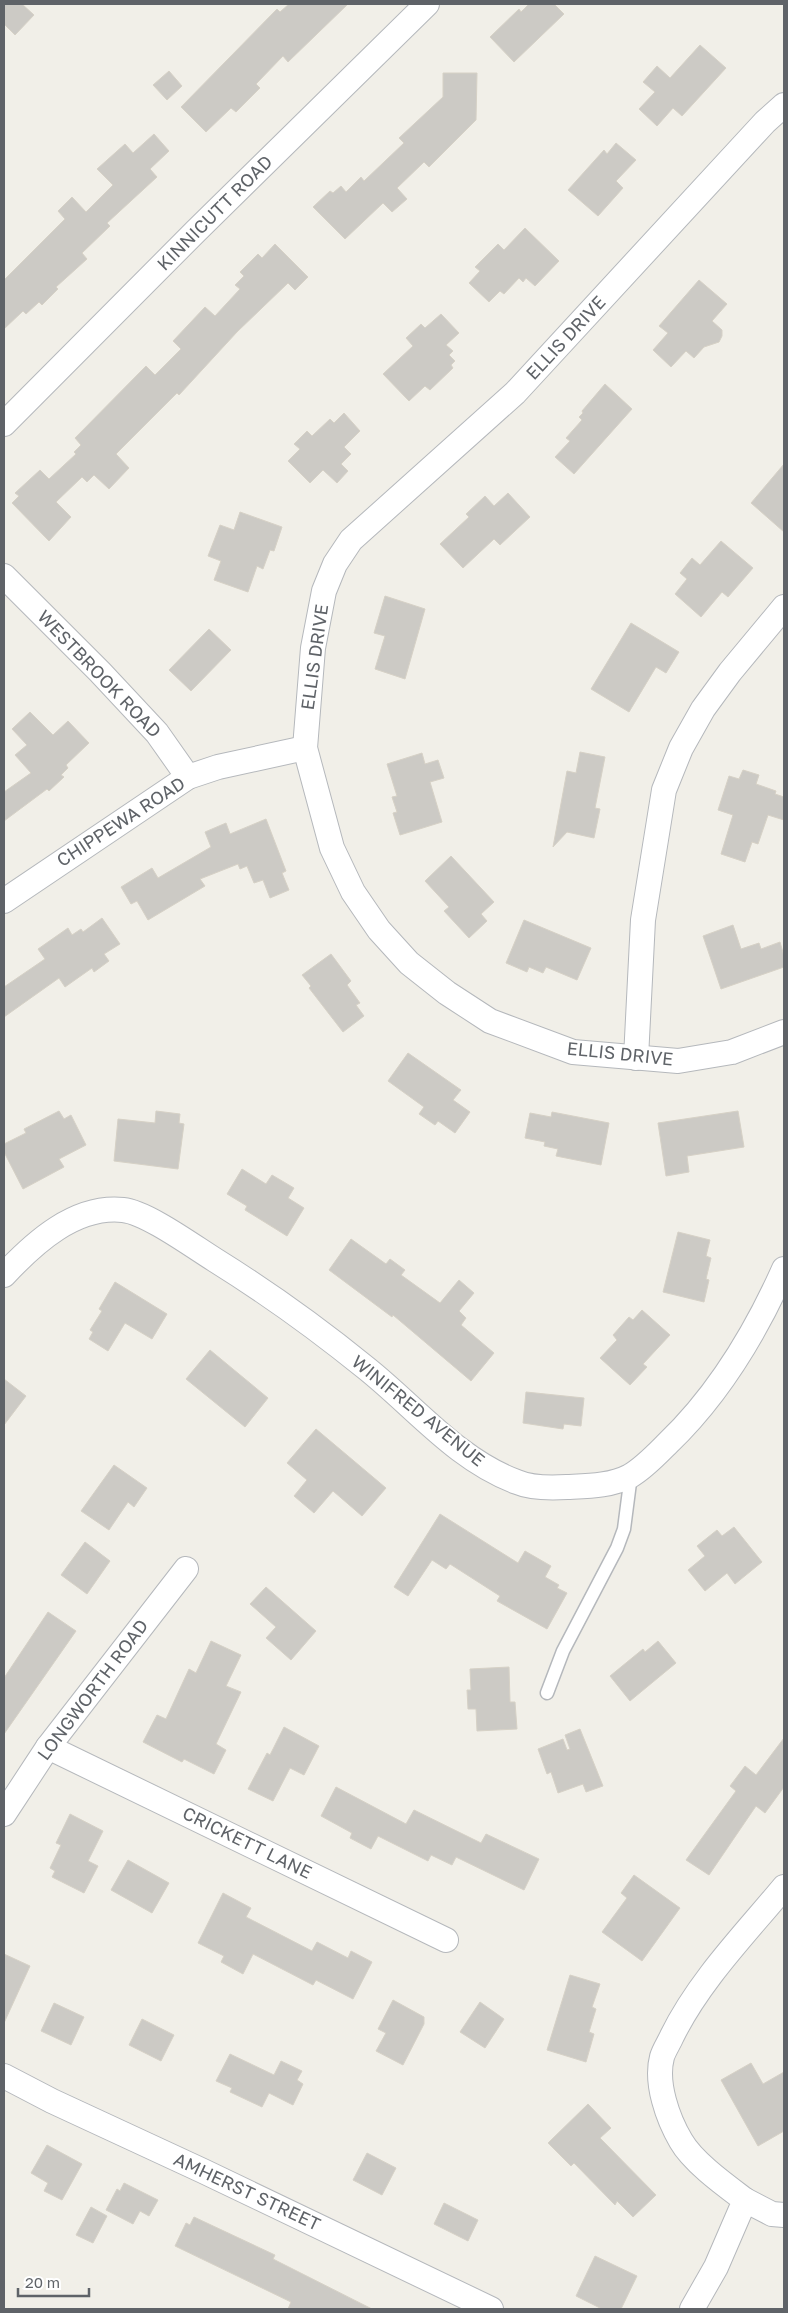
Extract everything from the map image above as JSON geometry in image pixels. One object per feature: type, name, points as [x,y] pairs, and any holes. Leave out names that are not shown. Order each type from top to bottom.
[{"type":"street","name":"KINNICUTT ROAD","points":[[4,424],[196,231],[427,4]]},
{"type":"street","name":"ELLIS DRIVE","points":[[784,105],[765,122],[515,393],[351,540],[335,564],[324,591],[313,648],[305,748],[332,848],[358,900],[379,930],[409,963],[447,993],[490,1021],[573,1052],[678,1061],[732,1052],[784,1032]]},
{"type":"street","name":"WESTBROOK ROAD","points":[[4,576],[100,672],[157,733],[188,777]]},
{"type":"street","points":[[636,1058],[643,920],[664,790],[681,748],[703,709],[730,672],[784,607]]},
{"type":"street","name":"CHIPPEWA ROAD","points":[[4,901],[188,777],[218,767],[305,748]]},
{"type":"street","name":"WINIFRED AVENUE","points":[[4,1275],[51,1232],[80,1217],[101,1211],[125,1210],[160,1225],[274,1297],[368,1369],[437,1430],[483,1466],[519,1483],[553,1488],[601,1486],[631,1476],[657,1454],[689,1423],[729,1371],[763,1316],[784,1269]]},
{"type":"street","name":"LONGWORTH ROAD","points":[[4,1814],[48,1747],[186,1569]]},
{"type":"street","name":"CRICKETT LANE","points":[[48,1747],[446,1940]]},
{"type":"street","points":[[784,1887],[704,1985],[679,2022],[662,2057],[660,2083],[671,2119],[682,2142],[714,2177],[745,2200],[772,2214],[784,2215]]},
{"type":"street","name":"AMHERST STREET","points":[[4,2076],[52,2101],[491,2309]]},
{"type":"street","points":[[692,2309],[716,2267],[745,2200]]},
{"type":"lane","points":[[547,1692],[563,1651],[617,1548],[624,1528],[631,1476]]},
{"type":"building","points":[[4,4],[22,4],[34,15],[15,35],[4,24]]},
{"type":"building","points":[[289,4],[348,4],[288,62],[283,56],[256,84],[260,88],[236,112],[231,108],[206,132],[181,107],[277,9],[280,12]]},
{"type":"building","points":[[529,4],[554,4],[564,14],[514,62],[490,37],[519,9],[521,12]]},
{"type":"building","points":[[700,45],[726,68],[682,116],[673,108],[657,126],[639,109],[655,92],[643,82],[657,66],[670,78]]},
{"type":"building","points":[[169,71],[182,86],[167,100],[153,85]]},
{"type":"building","points":[[443,73],[477,73],[476,120],[429,167],[424,162],[397,188],[407,199],[392,212],[383,203],[345,239],[313,207],[330,191],[333,193],[341,186],[346,192],[361,177],[364,181],[404,143],[399,138],[443,97]]},
{"type":"building","points":[[154,134],[169,151],[150,169],[157,177],[107,223],[110,226],[82,253],[87,259],[56,287],[58,289],[42,305],[39,302],[26,314],[23,311],[4,329],[4,280],[65,219],[58,211],[72,197],[86,212],[113,185],[97,169],[125,144],[133,153]]},
{"type":"building","points":[[616,143],[636,160],[616,181],[623,188],[598,216],[568,190],[604,150],[607,154]]},
{"type":"building","points":[[525,228],[559,261],[535,286],[526,278],[523,282],[519,278],[504,294],[500,291],[489,302],[469,283],[480,271],[475,267],[498,244],[504,250]]},
{"type":"building","points":[[275,244],[308,277],[295,290],[288,283],[237,332],[179,395],[177,393],[116,454],[129,468],[109,489],[94,475],[87,482],[82,477],[56,502],[71,517],[49,541],[12,503],[19,496],[15,493],[40,470],[49,479],[76,454],[74,452],[81,445],[75,438],[146,366],[155,375],[181,349],[173,341],[205,307],[215,316],[240,289],[235,285],[244,276],[240,272],[258,254],[262,258]]},
{"type":"building","points":[[699,280],[727,304],[712,321],[722,330],[722,336],[719,342],[704,347],[694,358],[686,351],[671,367],[653,350],[668,333],[659,326]]},
{"type":"building","points":[[441,314],[459,333],[446,345],[453,351],[449,355],[455,361],[451,365],[453,368],[430,390],[425,386],[409,401],[383,374],[413,346],[406,338],[421,324],[425,328]]},
{"type":"building","points":[[605,384],[632,409],[574,474],[555,457],[570,441],[566,438],[582,420],[579,417],[583,413],[582,411]]},
{"type":"building","points":[[344,413],[360,431],[344,447],[351,454],[341,464],[348,471],[337,483],[323,470],[310,483],[288,461],[300,449],[294,444],[307,431],[312,436],[330,419],[334,423]]},
{"type":"building","points":[[784,464],[784,532],[751,503]]},
{"type":"building","points":[[508,493],[530,517],[500,545],[494,539],[463,568],[440,544],[469,517],[466,514],[485,496],[494,506]]},
{"type":"building","points":[[240,512],[282,527],[274,551],[270,550],[263,569],[257,566],[248,592],[214,580],[221,561],[208,556],[220,525],[234,530]]},
{"type":"building","points":[[721,541],[753,568],[728,597],[722,592],[701,617],[675,594],[687,579],[680,573],[692,558],[700,565]]},
{"type":"building","points":[[385,596],[425,609],[405,679],[375,669],[385,636],[374,633]]},
{"type":"building","points":[[631,623],[679,652],[666,673],[656,667],[629,712],[591,689]]},
{"type":"building","points":[[209,629],[231,650],[191,691],[169,670]]},
{"type":"building","points":[[30,712],[53,735],[68,721],[89,743],[66,765],[68,768],[61,775],[64,777],[49,791],[47,789],[4,821],[4,792],[31,773],[15,755],[27,745],[12,729]]},
{"type":"building","points":[[580,752],[605,757],[595,808],[600,809],[594,838],[567,832],[553,847],[567,771],[576,773]]},
{"type":"building","points":[[422,753],[425,764],[438,760],[444,778],[430,782],[442,822],[400,835],[393,813],[397,812],[392,797],[397,796],[387,764]]},
{"type":"building","points":[[743,770],[759,775],[756,784],[776,791],[775,794],[784,797],[784,820],[768,815],[758,844],[752,842],[745,862],[721,854],[733,815],[718,810],[729,776],[739,779]]},
{"type":"building","points":[[266,819],[286,871],[282,873],[289,890],[270,898],[263,880],[254,883],[247,866],[240,869],[238,864],[200,879],[205,886],[148,920],[137,901],[131,904],[121,887],[152,868],[158,878],[211,847],[205,832],[226,823],[230,834]]},
{"type":"building","points":[[451,856],[494,902],[481,914],[487,921],[469,938],[444,911],[449,907],[425,881]]},
{"type":"building","points":[[102,918],[120,944],[104,954],[109,961],[94,972],[92,968],[65,987],[59,978],[4,1017],[4,987],[45,959],[38,949],[68,928],[72,935],[81,929],[83,932]]},
{"type":"building","points":[[524,920],[591,948],[577,980],[546,967],[543,973],[529,967],[527,972],[506,963]]},
{"type":"building","points":[[733,925],[741,949],[759,943],[761,949],[780,942],[784,956],[784,967],[721,989],[703,936]]},
{"type":"building","points":[[331,954],[351,981],[347,985],[360,1003],[356,1005],[364,1016],[343,1032],[309,988],[311,986],[302,975]]},
{"type":"building","points":[[408,1053],[461,1090],[453,1100],[470,1112],[455,1133],[438,1121],[435,1125],[419,1114],[424,1107],[388,1081]]},
{"type":"building","points":[[59,1111],[64,1119],[71,1115],[86,1145],[59,1159],[64,1167],[23,1189],[4,1152],[4,1144],[26,1133],[24,1129]]},
{"type":"building","points":[[156,1111],[180,1114],[179,1123],[184,1124],[178,1169],[114,1161],[118,1119],[155,1123]]},
{"type":"building","points":[[738,1111],[744,1147],[687,1156],[689,1172],[666,1176],[658,1123]]},
{"type":"building","points":[[552,1112],[609,1123],[601,1165],[556,1156],[558,1149],[544,1146],[545,1142],[525,1138],[530,1113],[551,1117]]},
{"type":"building","points":[[242,1169],[266,1184],[272,1175],[294,1188],[288,1198],[304,1208],[287,1236],[245,1210],[247,1206],[227,1194]]},
{"type":"building","points":[[678,1232],[710,1240],[706,1256],[711,1258],[706,1279],[709,1280],[704,1302],[663,1292]]},
{"type":"building","points":[[351,1239],[386,1264],[390,1259],[405,1270],[401,1275],[440,1303],[459,1280],[474,1293],[459,1311],[466,1318],[461,1325],[494,1353],[471,1381],[393,1315],[392,1317],[329,1270]]},
{"type":"building","points":[[115,1282],[167,1314],[152,1339],[125,1323],[108,1351],[89,1339],[93,1332],[90,1330],[102,1311],[99,1309]]},
{"type":"building","points":[[642,1310],[670,1335],[643,1364],[647,1367],[630,1385],[600,1358],[617,1340],[613,1335],[629,1317],[633,1320]]},
{"type":"building","points":[[210,1350],[268,1398],[245,1427],[186,1379]]},
{"type":"building","points":[[4,1379],[26,1396],[4,1425]]},
{"type":"building","points":[[526,1392],[584,1398],[581,1426],[564,1424],[563,1429],[523,1423]]},
{"type":"building","points":[[316,1429],[386,1488],[362,1516],[333,1491],[314,1513],[294,1496],[307,1480],[287,1463]]},
{"type":"building","points":[[114,1465],[147,1488],[134,1507],[128,1502],[109,1530],[81,1511]]},
{"type":"building","points":[[440,1514],[518,1563],[525,1551],[551,1566],[545,1577],[559,1585],[557,1588],[567,1593],[547,1629],[497,1601],[500,1596],[450,1564],[446,1569],[432,1560],[408,1596],[394,1587]]},
{"type":"building","points":[[734,1527],[762,1562],[735,1584],[727,1573],[705,1591],[688,1570],[705,1556],[697,1546],[717,1530],[722,1536]]},
{"type":"building","points":[[85,1542],[110,1561],[87,1594],[61,1575]]},
{"type":"building","points":[[266,1587],[316,1631],[291,1660],[266,1638],[276,1627],[250,1604]]},
{"type":"building","points":[[48,1612],[76,1631],[4,1734],[4,1678]]},
{"type":"building","points":[[211,1641],[241,1655],[226,1686],[241,1692],[216,1744],[226,1750],[214,1774],[184,1759],[182,1762],[143,1742],[157,1715],[166,1719],[189,1669],[196,1673]]},
{"type":"building","points":[[658,1641],[676,1663],[630,1701],[610,1676],[643,1649],[645,1652]]},
{"type":"building","points":[[509,1667],[510,1702],[515,1702],[517,1729],[477,1731],[476,1709],[468,1709],[467,1690],[471,1690],[470,1669]]},
{"type":"building","points":[[284,1727],[319,1746],[304,1775],[290,1768],[273,1801],[248,1789],[267,1753],[270,1755]]},
{"type":"building","points":[[580,1729],[603,1786],[586,1792],[583,1784],[558,1793],[551,1772],[547,1774],[538,1749],[563,1739],[567,1750],[570,1749],[565,1735]]},
{"type":"building","points":[[784,1738],[784,1787],[765,1813],[756,1806],[709,1875],[686,1860],[736,1791],[730,1786],[745,1766],[756,1775]]},
{"type":"building","points":[[336,1787],[406,1824],[414,1810],[481,1843],[486,1834],[539,1859],[524,1890],[456,1857],[452,1865],[431,1855],[428,1861],[378,1836],[371,1849],[350,1838],[352,1833],[321,1816]]},
{"type":"building","points":[[70,1814],[103,1831],[88,1861],[98,1866],[84,1893],[52,1877],[55,1871],[50,1868],[61,1845],[56,1843]]},
{"type":"building","points":[[128,1860],[169,1883],[152,1913],[111,1890]]},
{"type":"building","points":[[634,1875],[680,1908],[642,1961],[602,1932],[627,1898],[621,1893]]},
{"type":"building","points":[[223,1893],[251,1908],[246,1917],[312,1951],[317,1942],[348,1958],[351,1951],[372,1962],[353,1999],[316,1980],[313,1985],[253,1954],[243,1974],[221,1962],[224,1956],[198,1943]]},
{"type":"building","points":[[4,1954],[30,1966],[4,2023]]},
{"type":"building","points":[[570,1975],[600,1984],[592,2007],[596,2009],[589,2032],[594,2034],[586,2062],[547,2050]]},
{"type":"building","points":[[393,2000],[424,2017],[424,2024],[403,2065],[376,2051],[386,2033],[378,2029]]},
{"type":"building","points":[[480,2002],[504,2019],[485,2048],[460,2032]]},
{"type":"building","points":[[54,2003],[84,2017],[71,2045],[41,2031]]},
{"type":"building","points":[[142,2019],[174,2035],[161,2061],[129,2045]]},
{"type":"building","points":[[230,2054],[274,2075],[281,2061],[302,2071],[297,2080],[303,2084],[293,2105],[269,2093],[262,2107],[230,2092],[232,2088],[216,2081]]},
{"type":"building","points":[[751,2063],[763,2084],[784,2072],[784,2131],[758,2146],[721,2080]]},
{"type":"building","points":[[588,2104],[611,2128],[600,2138],[656,2195],[633,2217],[617,2201],[615,2205],[574,2163],[571,2166],[548,2143]]},
{"type":"building","points":[[47,2145],[82,2164],[62,2200],[44,2191],[48,2183],[31,2173]]},
{"type":"building","points":[[367,2153],[396,2168],[382,2195],[353,2180]]},
{"type":"building","points":[[124,2183],[158,2200],[149,2216],[140,2211],[133,2224],[106,2210],[117,2189],[120,2191]]},
{"type":"building","points":[[444,2203],[478,2220],[468,2241],[434,2224]]},
{"type":"building","points":[[91,2207],[107,2216],[93,2243],[76,2235]]},
{"type":"building","points":[[194,2217],[275,2255],[273,2259],[372,2309],[288,2309],[291,2302],[175,2246],[186,2223],[190,2225]]},
{"type":"building","points":[[595,2256],[637,2276],[621,2309],[602,2309],[576,2296]]}]
